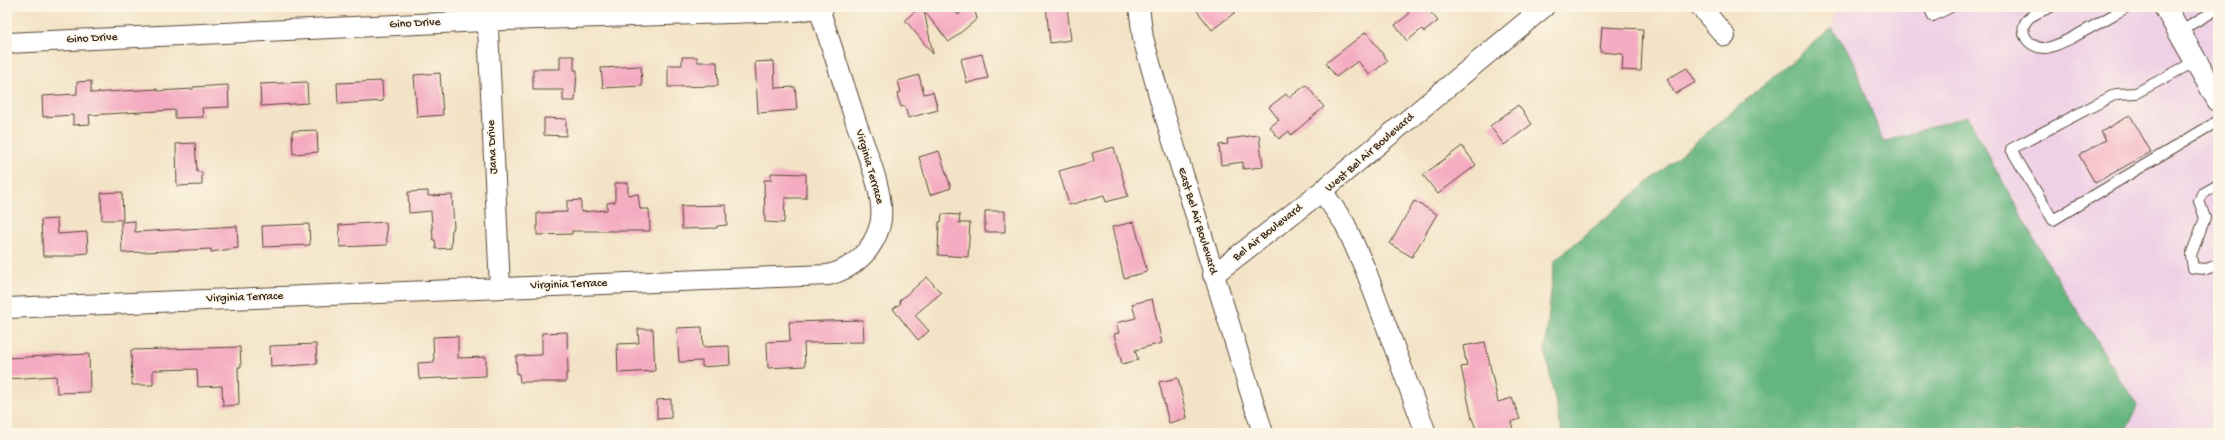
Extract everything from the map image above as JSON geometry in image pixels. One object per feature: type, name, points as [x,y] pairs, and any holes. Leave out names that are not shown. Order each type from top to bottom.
[{"type":"highway","points":[[2165,7],[2217,97]]},
{"type":"street","name":"East Bel Air Boulevard","points":[[1139,7],[1143,38],[1213,275],[1263,433]]},
{"type":"street","name":"West Bel Air Boulevard","points":[[1426,433],[1366,271],[1344,224],[1322,191],[1544,7]]},
{"type":"street","points":[[1701,7],[1725,36]]},
{"type":"street","name":"Gino Drive","points":[[7,43],[487,14],[795,11],[822,8]]},
{"type":"street","name":"Virginia Terrace","points":[[7,308],[828,275],[842,272],[853,266],[867,250],[880,225],[881,212],[876,186],[867,154],[822,8]]},
{"type":"street","name":"Jana Drive","points":[[487,14],[500,288]]},
{"type":"street","name":"Bel Air Boulevard","points":[[1213,275],[1322,191]]},
{"type":"lane","points":[[1931,12],[1951,7]]},
{"type":"lane","points":[[2051,7],[2029,18],[2024,25],[2023,32],[2028,42],[2035,47],[2046,48],[2077,35],[2127,7]]},
{"type":"lane","points":[[2179,31],[2218,9]]},
{"type":"lane","points":[[2196,61],[2136,93],[2116,94],[2011,149],[2053,220],[2218,121]]},
{"type":"lane","points":[[2218,185],[2202,194],[2199,201],[2204,218],[2191,255],[2193,268],[2206,269],[2218,265]]},
{"type":"shaded area","points":[[1836,7],[2218,7],[2218,433],[2124,433],[2138,407],[2048,264],[1967,116],[1883,142],[1851,55],[1832,28]]},
{"type":"green space","points":[[1832,28],[1851,55],[1883,142],[1967,116],[2048,264],[2138,407],[2124,433],[1562,433],[1545,352],[1554,261]]},
{"type":"building","points":[[920,7],[951,7],[958,15],[968,7],[974,7],[977,19],[949,42],[924,11],[933,54],[905,20]]},
{"type":"building","points":[[1046,7],[1067,7],[1071,40],[1050,43]]},
{"type":"building","points":[[1194,7],[1242,7],[1212,30]]},
{"type":"building","points":[[1403,7],[1426,7],[1438,21],[1424,32],[1422,29],[1407,41],[1395,25],[1409,14]]},
{"type":"building","points":[[1602,27],[1643,29],[1641,71],[1622,70],[1623,54],[1600,52]]},
{"type":"building","points":[[1366,32],[1388,61],[1369,75],[1358,61],[1336,77],[1326,63]]},
{"type":"building","points":[[982,54],[988,78],[967,83],[961,59]]},
{"type":"building","points":[[560,56],[574,56],[574,70],[577,70],[575,101],[563,101],[563,90],[533,90],[533,69],[560,69]]},
{"type":"building","points":[[682,57],[697,57],[698,62],[717,62],[718,86],[668,87],[668,65],[682,65]]},
{"type":"building","points":[[774,61],[775,88],[795,87],[797,110],[758,113],[755,62]]},
{"type":"building","points":[[641,66],[642,86],[603,88],[601,68]]},
{"type":"building","points":[[1687,68],[1696,82],[1675,94],[1667,79]]},
{"type":"building","points":[[440,73],[443,115],[417,117],[414,75]]},
{"type":"building","points":[[919,75],[924,94],[933,92],[938,110],[908,118],[905,106],[901,107],[897,94],[901,92],[898,81]]},
{"type":"building","points":[[91,81],[91,93],[157,89],[157,91],[193,89],[193,87],[228,85],[229,107],[202,108],[203,117],[175,118],[175,110],[89,115],[90,124],[73,125],[73,115],[43,117],[42,96],[77,94],[77,82]]},
{"type":"building","points":[[382,81],[383,101],[338,104],[337,83]]},
{"type":"building","points":[[307,82],[308,103],[261,106],[260,84]]},
{"type":"building","points":[[1306,85],[1324,107],[1291,135],[1289,131],[1279,139],[1270,127],[1279,120],[1269,107],[1286,94],[1289,98]]},
{"type":"building","points":[[1518,105],[1532,124],[1504,145],[1490,126]]},
{"type":"building","points":[[2130,115],[2151,152],[2095,183],[2079,155],[2106,140],[2101,132]]},
{"type":"building","points":[[544,118],[566,119],[566,136],[544,135]]},
{"type":"building","points":[[317,130],[318,152],[293,154],[292,131]]},
{"type":"building","points":[[1259,135],[1263,167],[1243,169],[1243,162],[1221,165],[1219,145],[1228,144],[1227,139]]},
{"type":"building","points":[[195,143],[197,172],[202,172],[202,185],[177,186],[176,144]]},
{"type":"building","points":[[1462,146],[1476,165],[1438,194],[1423,175]]},
{"type":"building","points":[[1114,147],[1128,196],[1106,202],[1104,195],[1069,205],[1059,171],[1094,161],[1092,153]]},
{"type":"building","points":[[939,151],[951,188],[930,195],[919,157]]},
{"type":"building","points":[[771,173],[806,174],[806,198],[785,198],[784,223],[765,222],[764,180],[771,180]]},
{"type":"building","points":[[615,183],[628,183],[628,195],[638,194],[640,209],[649,209],[650,231],[572,231],[572,234],[537,235],[537,213],[567,212],[567,201],[581,200],[581,212],[607,210],[607,203],[615,202]]},
{"type":"building","points":[[428,191],[428,196],[452,195],[454,228],[452,228],[451,248],[436,249],[435,240],[433,240],[431,211],[409,213],[408,192]]},
{"type":"building","points":[[122,192],[123,220],[102,220],[101,193]]},
{"type":"building","points":[[1414,201],[1437,214],[1412,257],[1390,244]]},
{"type":"building","points":[[726,205],[727,225],[717,226],[717,228],[682,229],[681,206]]},
{"type":"building","points":[[985,211],[1005,211],[1005,232],[985,232]]},
{"type":"building","points":[[942,214],[960,215],[959,223],[970,223],[968,257],[938,255],[939,222],[941,222]]},
{"type":"building","points":[[57,219],[58,234],[87,232],[88,253],[76,254],[76,256],[43,256],[41,220]]},
{"type":"building","points":[[135,221],[135,232],[237,226],[238,248],[211,252],[211,249],[122,253],[121,222]]},
{"type":"building","points":[[386,222],[387,245],[340,247],[339,225]]},
{"type":"building","points":[[1134,222],[1147,272],[1124,278],[1112,227]]},
{"type":"building","points":[[309,224],[310,245],[263,247],[262,226]]},
{"type":"building","points":[[927,277],[941,293],[915,315],[929,331],[918,340],[893,309],[901,303],[899,301]]},
{"type":"building","points":[[1152,299],[1162,343],[1135,350],[1138,360],[1122,364],[1114,334],[1119,333],[1116,323],[1136,318],[1132,304]]},
{"type":"building","points":[[863,320],[864,342],[804,343],[805,366],[768,368],[767,342],[790,341],[789,322]]},
{"type":"building","points":[[702,327],[703,347],[729,346],[730,365],[702,367],[702,361],[679,362],[677,328]]},
{"type":"building","points":[[638,329],[653,329],[655,371],[618,373],[617,344],[639,343]]},
{"type":"building","points":[[567,332],[568,373],[566,373],[566,382],[520,382],[519,374],[517,374],[516,356],[542,355],[542,333]]},
{"type":"building","points":[[458,336],[458,358],[486,357],[486,376],[419,379],[418,363],[434,362],[433,337]]},
{"type":"building","points":[[1485,342],[1498,402],[1512,398],[1520,419],[1511,422],[1514,433],[1478,433],[1472,419],[1461,367],[1467,366],[1463,346]]},
{"type":"building","points":[[316,344],[317,364],[271,367],[270,346]]},
{"type":"building","points":[[240,347],[241,367],[238,367],[239,405],[223,406],[222,386],[198,387],[197,369],[153,370],[153,385],[132,385],[131,350]]},
{"type":"building","points":[[89,354],[90,392],[57,393],[56,376],[7,379],[7,358]]},
{"type":"building","points":[[1178,378],[1187,418],[1169,423],[1159,382]]},
{"type":"building","points":[[671,399],[671,418],[657,419],[657,400]]}]
